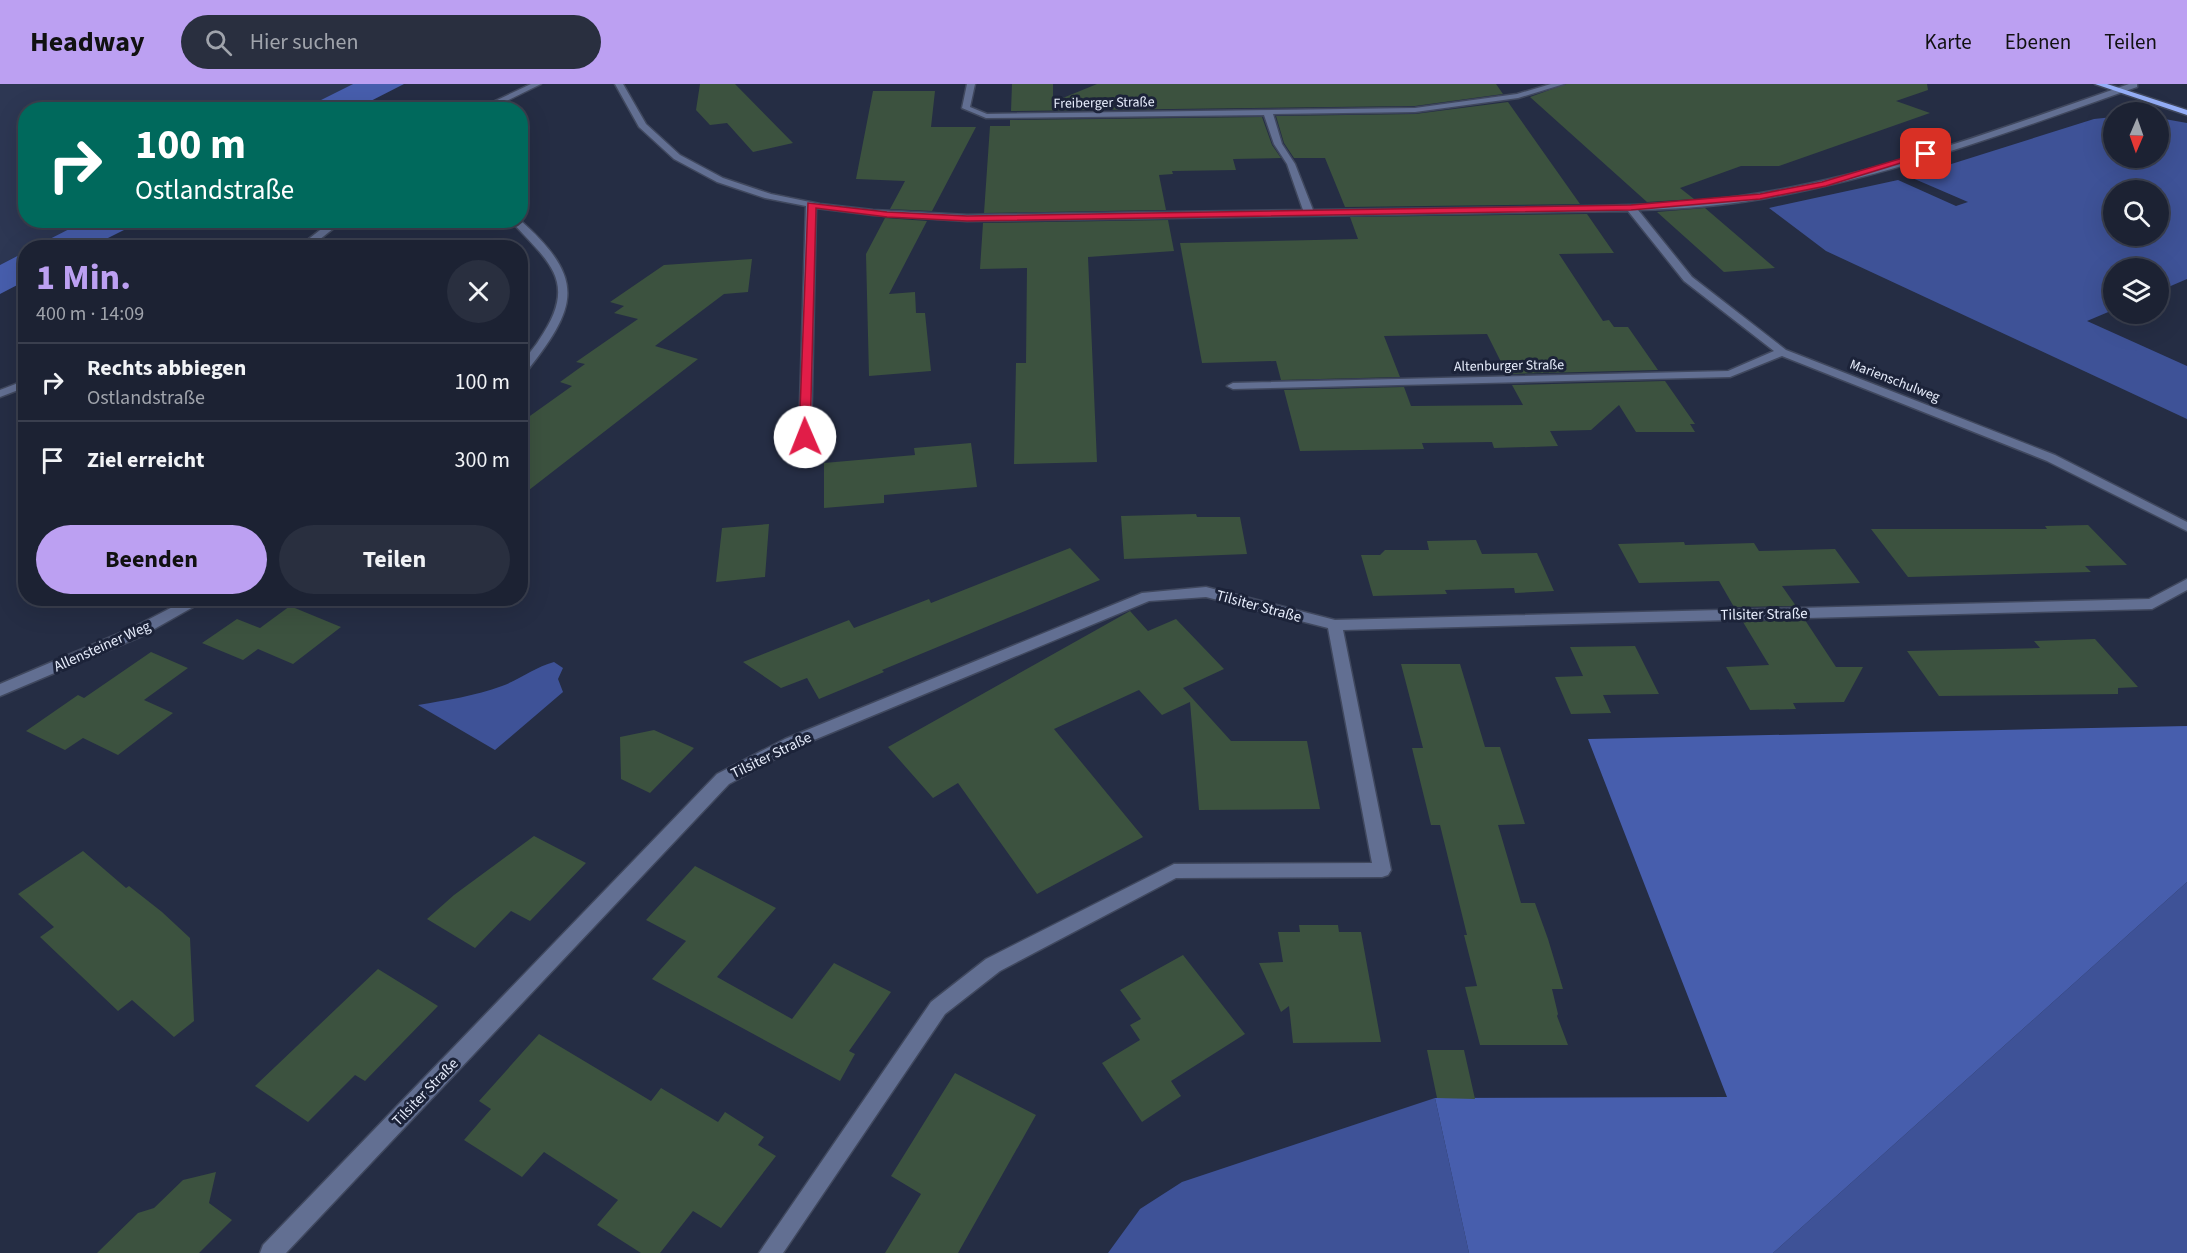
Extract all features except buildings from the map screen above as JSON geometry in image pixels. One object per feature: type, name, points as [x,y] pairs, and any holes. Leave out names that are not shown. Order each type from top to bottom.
[{"type":"main road","points":[[2098,84],[2187,113]]},
{"type":"main road","points":[[2133,84],[2155,92]]},
{"type":"street","points":[[498,102],[537,84]]},
{"type":"street","points":[[619,84],[627,104],[642,127],[665,148],[703,172],[753,191],[812,205],[887,214],[967,218],[1631,208],[1760,197],[1880,169],[2118,91],[2133,84]]},
{"type":"street","name":"Freiberger Straße","points":[[971,84],[966,108],[986,116],[1415,110],[1518,96],[1560,84]]},
{"type":"street","points":[[1268,113],[1278,144],[1292,164],[1309,213]]},
{"type":"street","points":[[805,437],[812,205]]},
{"type":"street","name":"Marienschulweg","points":[[1631,208],[1688,279],[1782,352],[2051,458],[2187,527]]},
{"type":"street","points":[[313,240],[329,228]]},
{"type":"street","points":[[523,228],[541,245],[558,267],[563,292],[558,318],[528,363]]},
{"type":"street","name":"Altenburger Straße","points":[[1233,386],[1730,374],[1782,352]]},
{"type":"street","points":[[0,394],[18,386]]},
{"type":"street","name":"Tilsiter Straße","points":[[271,1253],[723,779],[791,743],[1147,596],[1206,592],[1335,625],[2152,604],[2187,584]]},
{"type":"street","name":"Allensteiner Weg","points":[[0,690],[137,632],[187,606]]},
{"type":"street","points":[[770,1253],[938,1008],[993,965],[1174,870],[1382,870],[1335,625]]},
{"type":"shaded area","points":[[0,84],[353,84],[317,102],[18,102],[18,228],[73,228],[48,240],[18,240],[18,256],[0,265]]},
{"type":"shaded area","points":[[353,84],[404,84],[369,102],[317,102]]},
{"type":"shaded area","points":[[2103,118],[2103,168],[2169,168],[2169,120],[2187,123],[2187,279],[2169,287],[2169,258],[2103,258],[2103,314],[2087,321],[2187,366],[2187,419],[1826,251],[1769,208],[1898,180],[1956,206],[1968,202],[1910,177]]},
{"type":"shaded area","points":[[71,228],[128,228],[104,240],[48,240]]},
{"type":"shaded area","points":[[18,256],[18,285],[0,294],[0,265]]},
{"type":"shaded area","points":[[554,662],[563,668],[558,679],[563,692],[495,750],[418,705],[492,689]]},
{"type":"shaded area","points":[[2187,726],[2187,882],[1773,1253],[1469,1253],[1435,1098],[1727,1097],[1588,739]]},
{"type":"shaded area","points":[[2187,882],[2187,1253],[1773,1253]]},
{"type":"shaded area","points":[[1435,1098],[1469,1253],[1108,1253],[1140,1209],[1182,1182]]},
{"type":"route","points":[[805,437],[812,205],[887,214],[967,218],[1631,208],[1760,197],[1823,184],[1926,154]]}]
